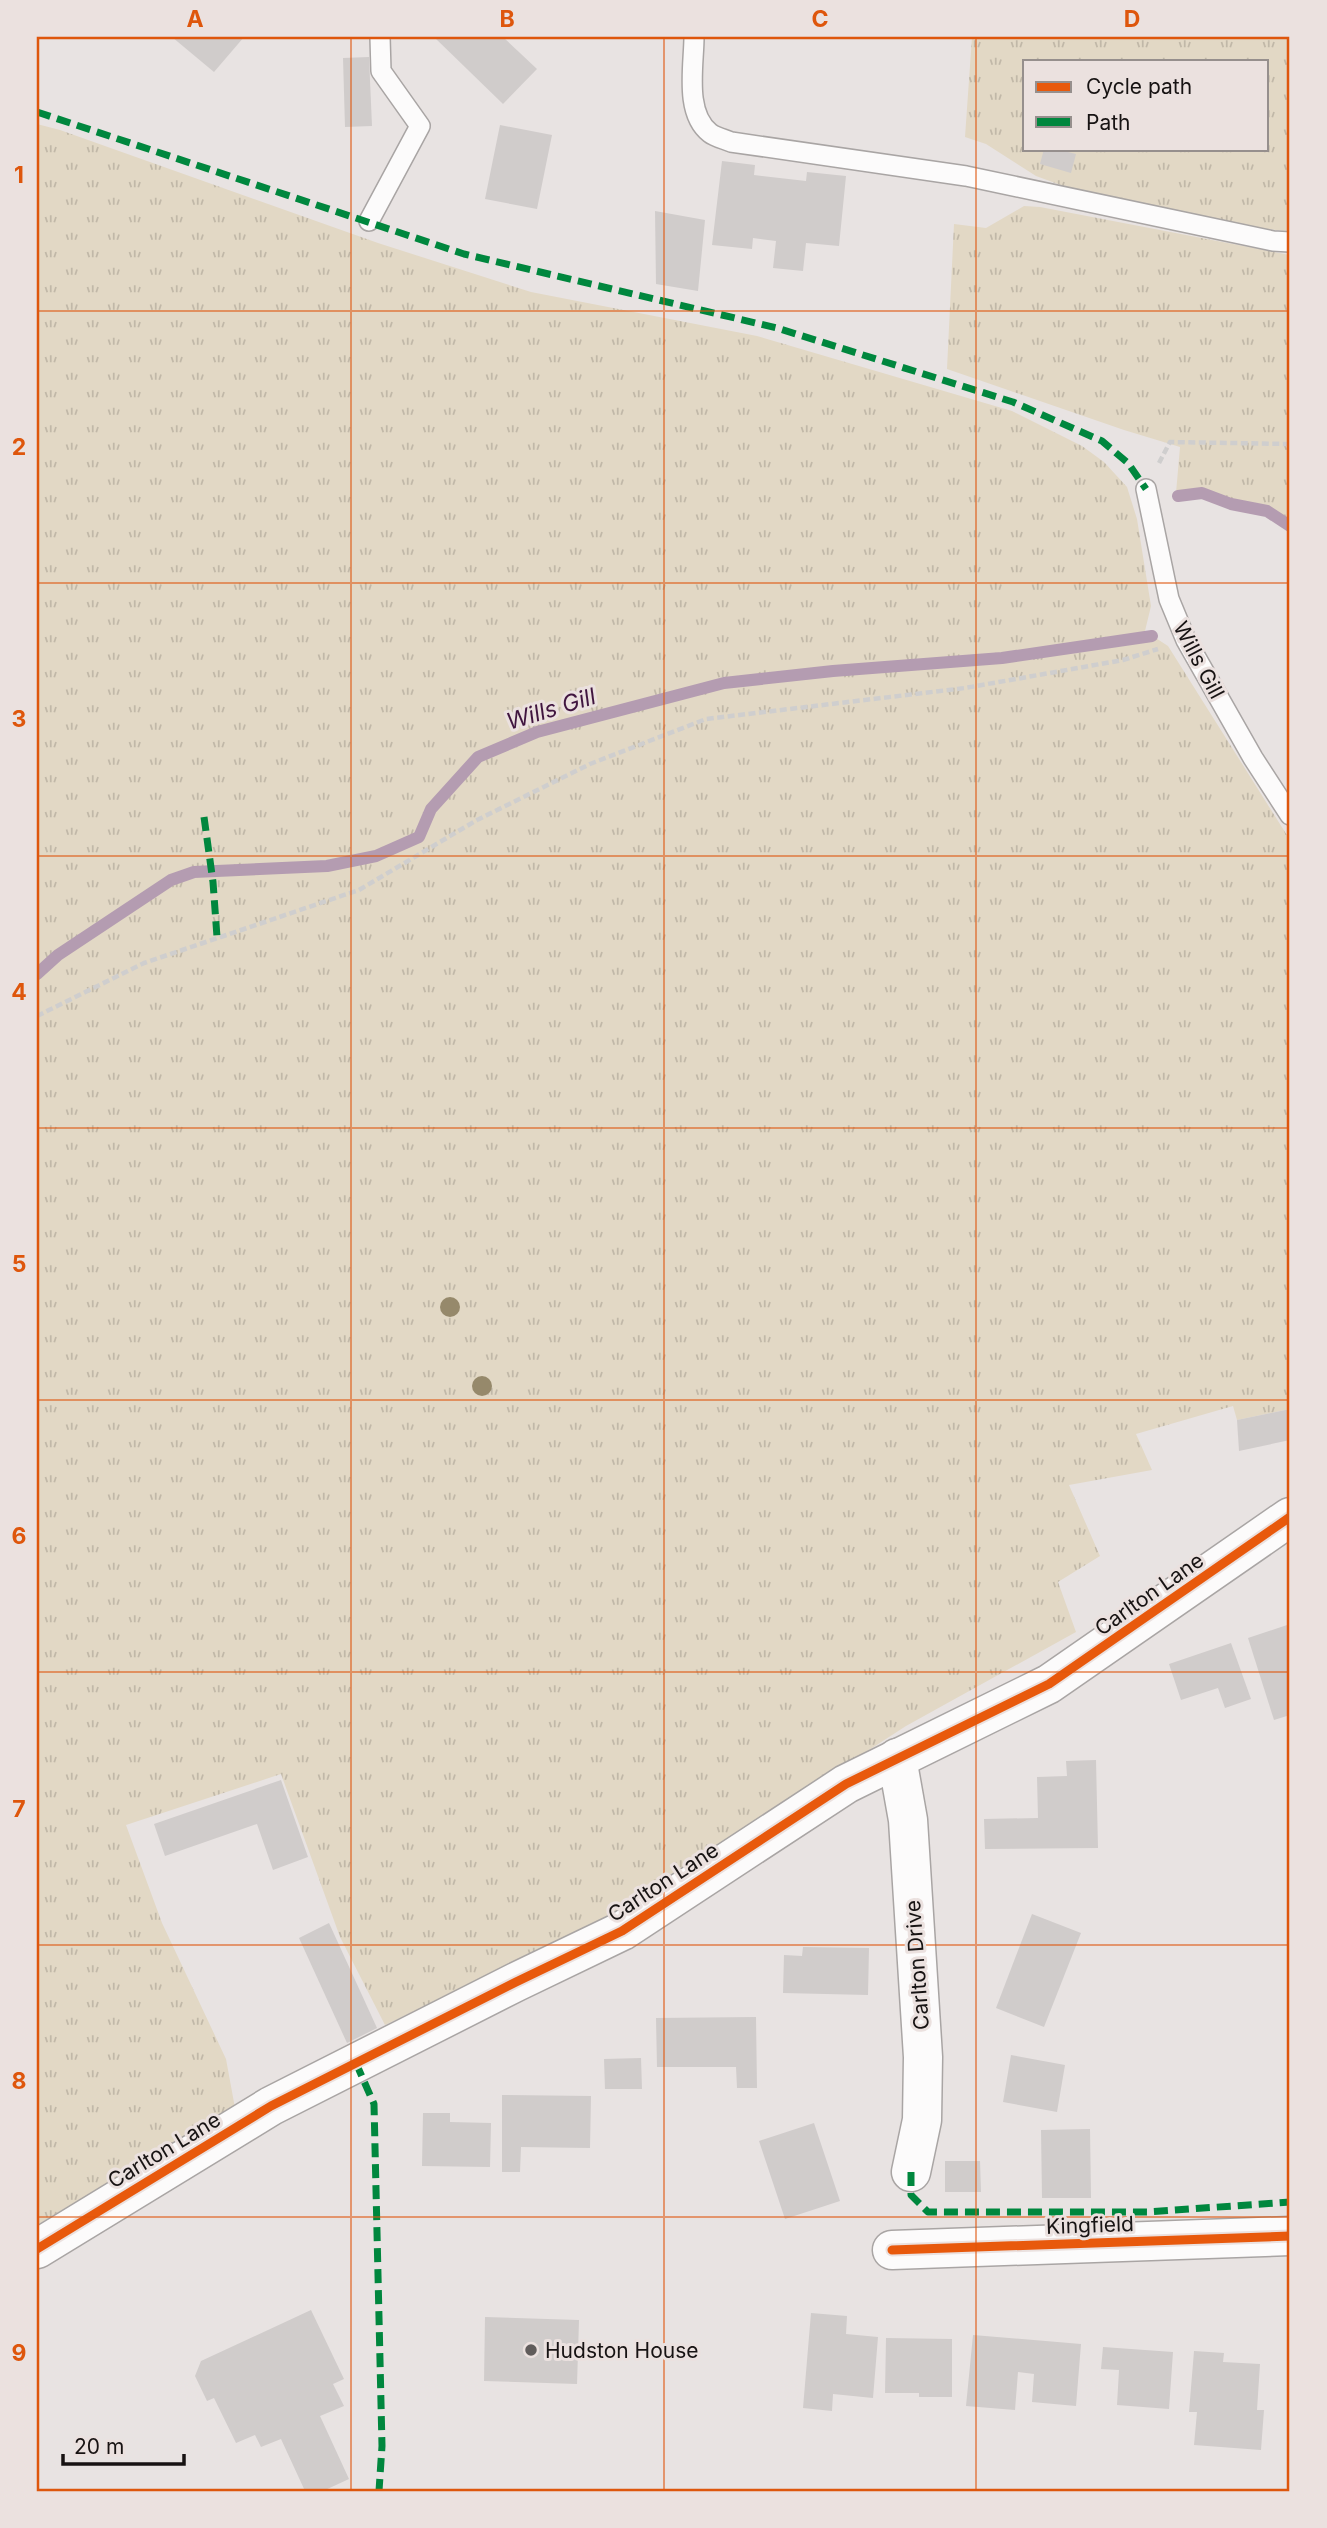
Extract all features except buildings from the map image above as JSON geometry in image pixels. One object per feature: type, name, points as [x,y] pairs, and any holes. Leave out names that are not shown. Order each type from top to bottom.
[{"type":"street","name":"Carlton Lane","points":[[37,2249],[271,2106],[622,1931],[846,1784],[1049,1684],[1290,1517]]},
{"type":"street","name":"Carlton Drive","points":[[897,1758],[908,1820],[923,2057],[922,2120],[911,2172]]},
{"type":"street","name":"Kingfield","points":[[892,2250],[1290,2235]]},
{"type":"lane","points":[[369,220],[420,126],[381,71],[380,37]]},
{"type":"lane","points":[[694,37],[694,95],[697,118],[711,134],[731,142],[966,176],[1273,241],[1290,242]]},
{"type":"lane","name":"Wills Gill","points":[[1146,489],[1169,599],[1186,640],[1253,758],[1290,816]]},
{"type":"path","points":[[1146,489],[1170,442],[1290,444]]},
{"type":"path","points":[[37,1016],[144,963],[359,890],[477,820],[590,764],[706,719],[965,688],[1123,660],[1186,640]]},
{"type":"green space","points":[[972,37],[1290,37],[1290,231],[1250,228],[1066,187],[1036,176],[986,144],[965,137]]},
{"type":"green space","points":[[37,124],[378,243],[531,292],[757,336],[1012,411],[1082,446],[1104,462],[1127,487],[1137,519],[1151,606],[1145,631],[1168,646],[1290,840],[1290,1409],[1237,1420],[1233,1406],[1136,1434],[1152,1470],[1069,1485],[1100,1556],[1058,1582],[1076,1632],[906,1726],[614,1917],[385,2025],[340,1937],[281,1774],[126,1825],[162,1923],[226,2059],[235,2108],[37,2225]]},
{"type":"green space","points":[[1024,206],[1290,255],[1290,519],[1278,512],[1231,500],[1200,488],[1176,493],[1180,447],[947,369],[954,224],[986,228]]},
{"type":"waterway","name":"Wills Gill","points":[[1178,496],[1202,493],[1231,504],[1267,511],[1290,526]]},
{"type":"waterway","name":"Wills Gill","points":[[37,974],[58,955],[171,880],[194,872],[327,866],[376,856],[419,837],[431,809],[478,757],[537,732],[724,683],[833,671],[1002,658],[1152,636]]},
{"type":"marked path","points":[[37,112],[464,254],[777,328],[1013,402],[1102,441],[1128,463],[1146,489]]},
{"type":"marked path","points":[[204,817],[217,937]]},
{"type":"marked path","points":[[356,2063],[374,2104],[382,2446],[379,2491]]},
{"type":"marked path","points":[[911,2172],[911,2195],[928,2212],[1147,2212],[1290,2202]]},
{"type":"cycle path","points":[[37,2249],[271,2106],[622,1931],[846,1784],[1049,1684],[1290,1517]]},
{"type":"cycle path","points":[[892,2250],[1290,2236]]},
{"type":"place","name":"Hudston House","points":[[531,2350]]}]
